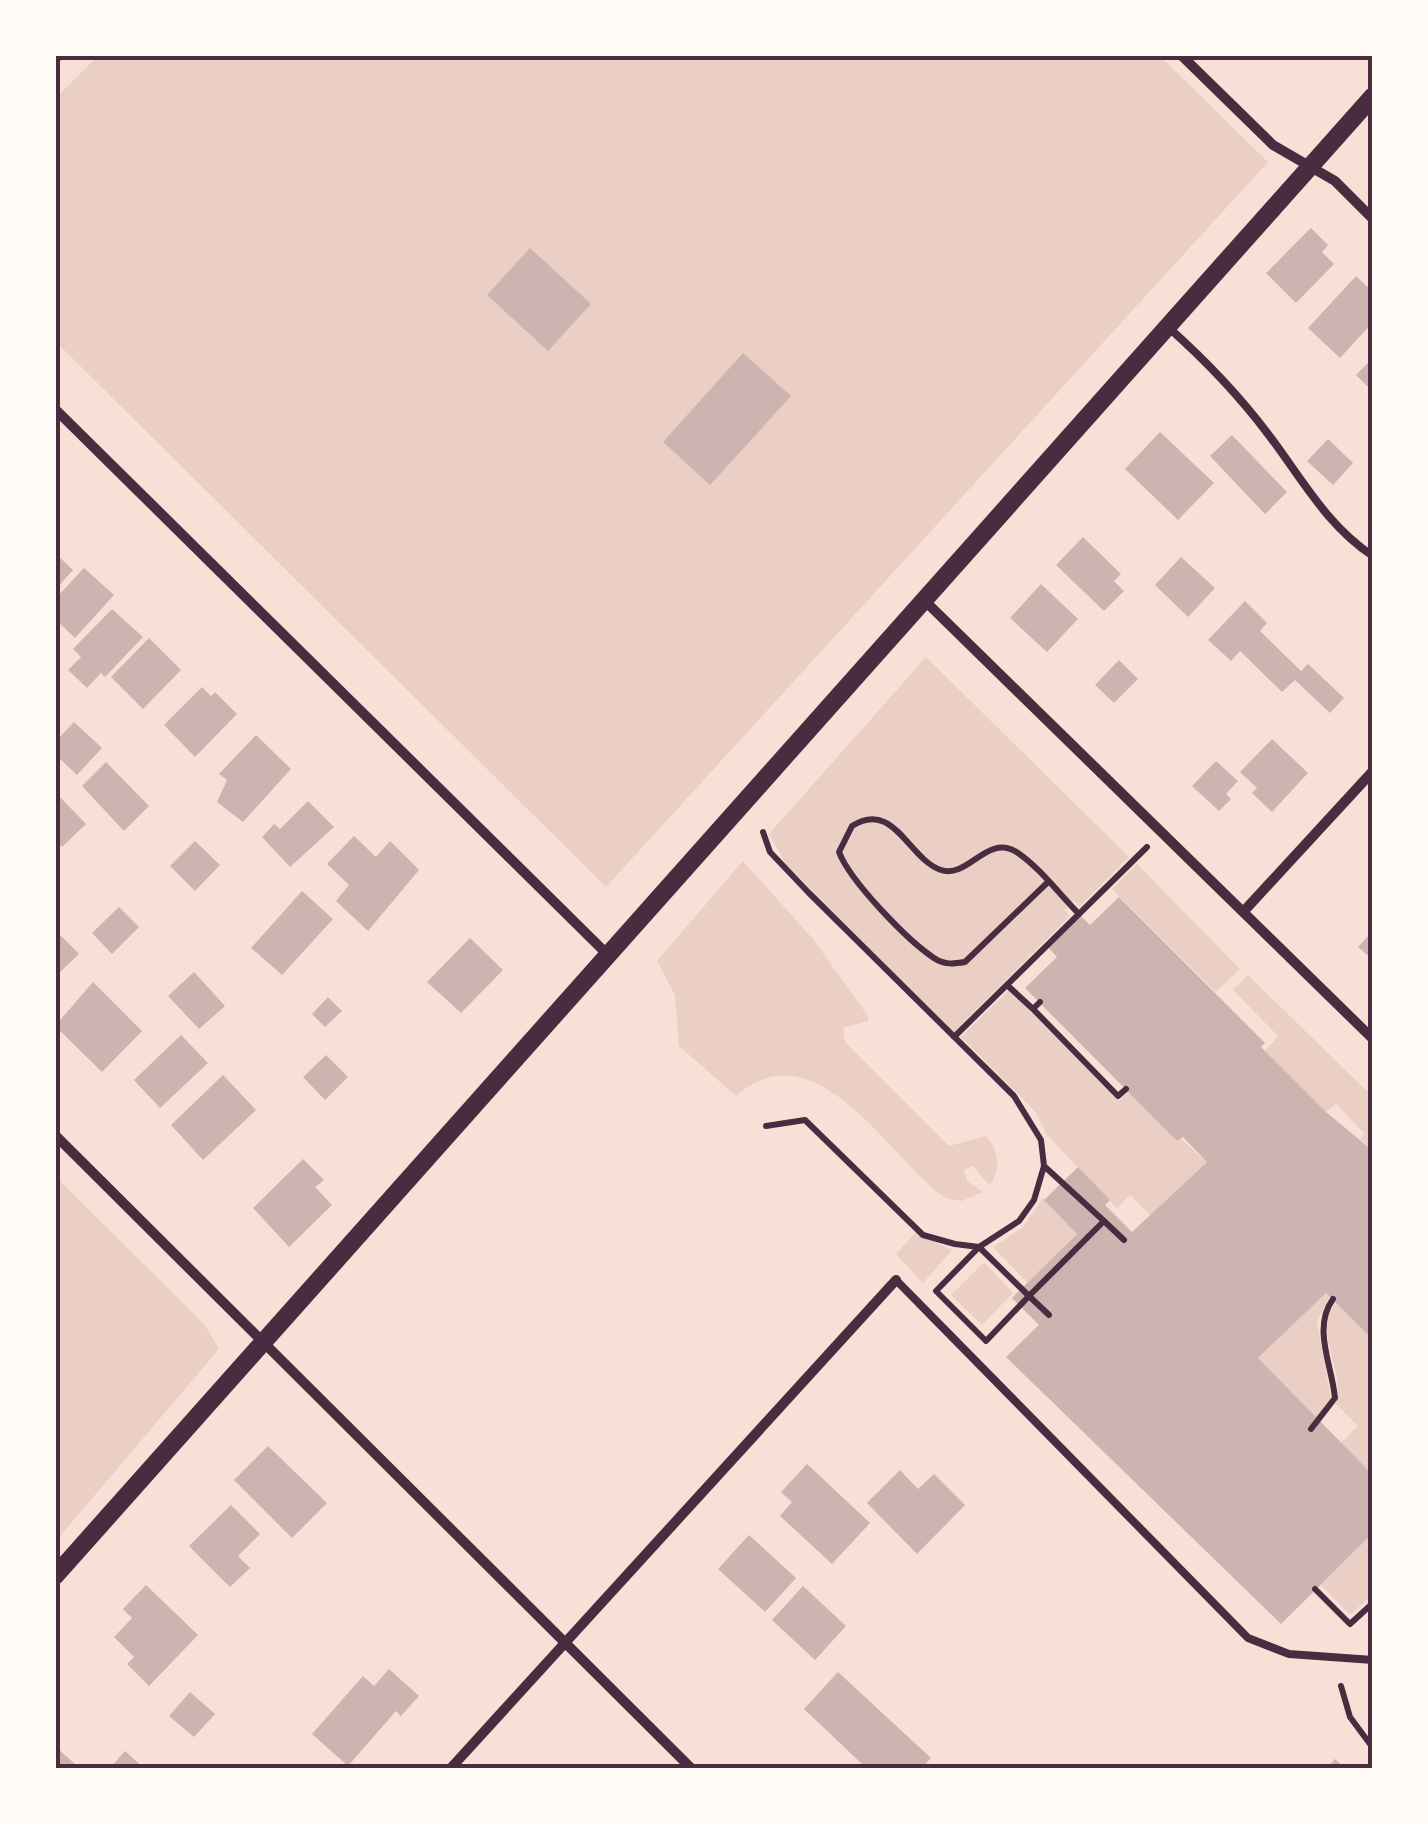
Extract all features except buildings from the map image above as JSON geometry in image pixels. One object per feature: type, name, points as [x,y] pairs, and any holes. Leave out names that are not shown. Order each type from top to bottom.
[{"type":"street","points":[[1181,55],[1272,144],[1335,181],[1373,219]]},
{"type":"street","points":[[55,1576],[1373,96]]},
{"type":"street","points":[[55,409],[608,954]]},
{"type":"street","points":[[924,602],[1373,1039]]},
{"type":"street","points":[[1244,912],[1373,771]]},
{"type":"street","points":[[55,1135],[692,1769]]},
{"type":"street","points":[[450,1769],[896,1280]]},
{"type":"lane","points":[[1168,327],[1230,385],[1309,494],[1353,542],[1373,556]]},
{"type":"lane","points":[[896,1280],[1248,1638],[1289,1654],[1373,1660],[1373,1687]]},
{"type":"path","points":[[1048,882],[965,962],[950,964],[935,959],[898,923],[846,870],[839,852],[852,826],[877,819],[891,824],[931,865],[944,871],[958,870],[981,852],[1001,847],[1017,852],[1048,882],[1079,914]]},
{"type":"path","points":[[764,832],[770,852],[1032,1117],[1041,1140],[1044,1166],[1034,1200],[1019,1221],[979,1247],[936,1291],[986,1341],[1104,1221]]},
{"type":"path","points":[[954,1037],[1147,848]]},
{"type":"path","points":[[1007,985],[1118,1096],[1126,1089]]},
{"type":"path","points":[[1033,1010],[1040,1002]]},
{"type":"path","points":[[766,1126],[806,1120],[923,1235],[979,1247],[1048,1315]]},
{"type":"path","points":[[1044,1166],[1124,1240]]},
{"type":"path","points":[[1312,1429],[1335,1398],[1322,1332],[1324,1316],[1333,1300]]},
{"type":"path","points":[[1316,1590],[1350,1624],[1373,1603]]},
{"type":"path","points":[[1341,1686],[1350,1717],[1373,1748]]},
{"type":"shaded area","points":[[99,55],[1159,55],[1268,162],[606,887],[55,341],[55,99]]},
{"type":"shaded area","points":[[926,657],[1129,857],[1080,906],[1074,901],[1065,910],[1070,916],[953,1033],[786,864],[769,834]]},
{"type":"shaded area","points":[[743,861],[813,939],[868,1016],[868,1021],[843,1028],[845,1042],[949,1146],[986,1136],[991,1142],[997,1161],[990,1186],[973,1166],[964,1170],[967,1181],[983,1192],[962,1201],[945,1198],[850,1105],[823,1087],[795,1076],[766,1078],[736,1096],[679,1046],[675,995],[657,961]]},
{"type":"shaded area","points":[[1137,864],[1240,969],[1216,992],[1112,889]]},
{"type":"shaded area","points":[[1248,975],[1373,1097],[1373,1151],[1360,1138],[1365,1134],[1336,1104],[1326,1112],[1265,1051],[1278,1036],[1233,990]]},
{"type":"shaded area","points":[[1009,990],[1119,1101],[1129,1092],[1207,1162],[1150,1215],[1130,1195],[1117,1208],[1047,1135],[1035,1111],[961,1037]]},
{"type":"shaded area","points":[[55,1176],[204,1324],[219,1349],[55,1542]]},
{"type":"shaded area","points":[[1043,1198],[1079,1231],[1028,1283],[993,1247],[1023,1227]]},
{"type":"shaded area","points":[[915,1233],[952,1250],[923,1283],[896,1254]]},
{"type":"shaded area","points":[[984,1262],[1013,1293],[982,1325],[951,1295]]},
{"type":"shaded area","points":[[1326,1293],[1330,1296],[1317,1321],[1331,1399],[1317,1418],[1258,1358]]},
{"type":"shaded area","points":[[1336,1303],[1373,1340],[1373,1475],[1341,1443],[1358,1426],[1336,1404],[1337,1378],[1327,1327]]},
{"type":"shaded area","points":[[1373,1533],[1373,1594],[1350,1615],[1321,1585]]}]
